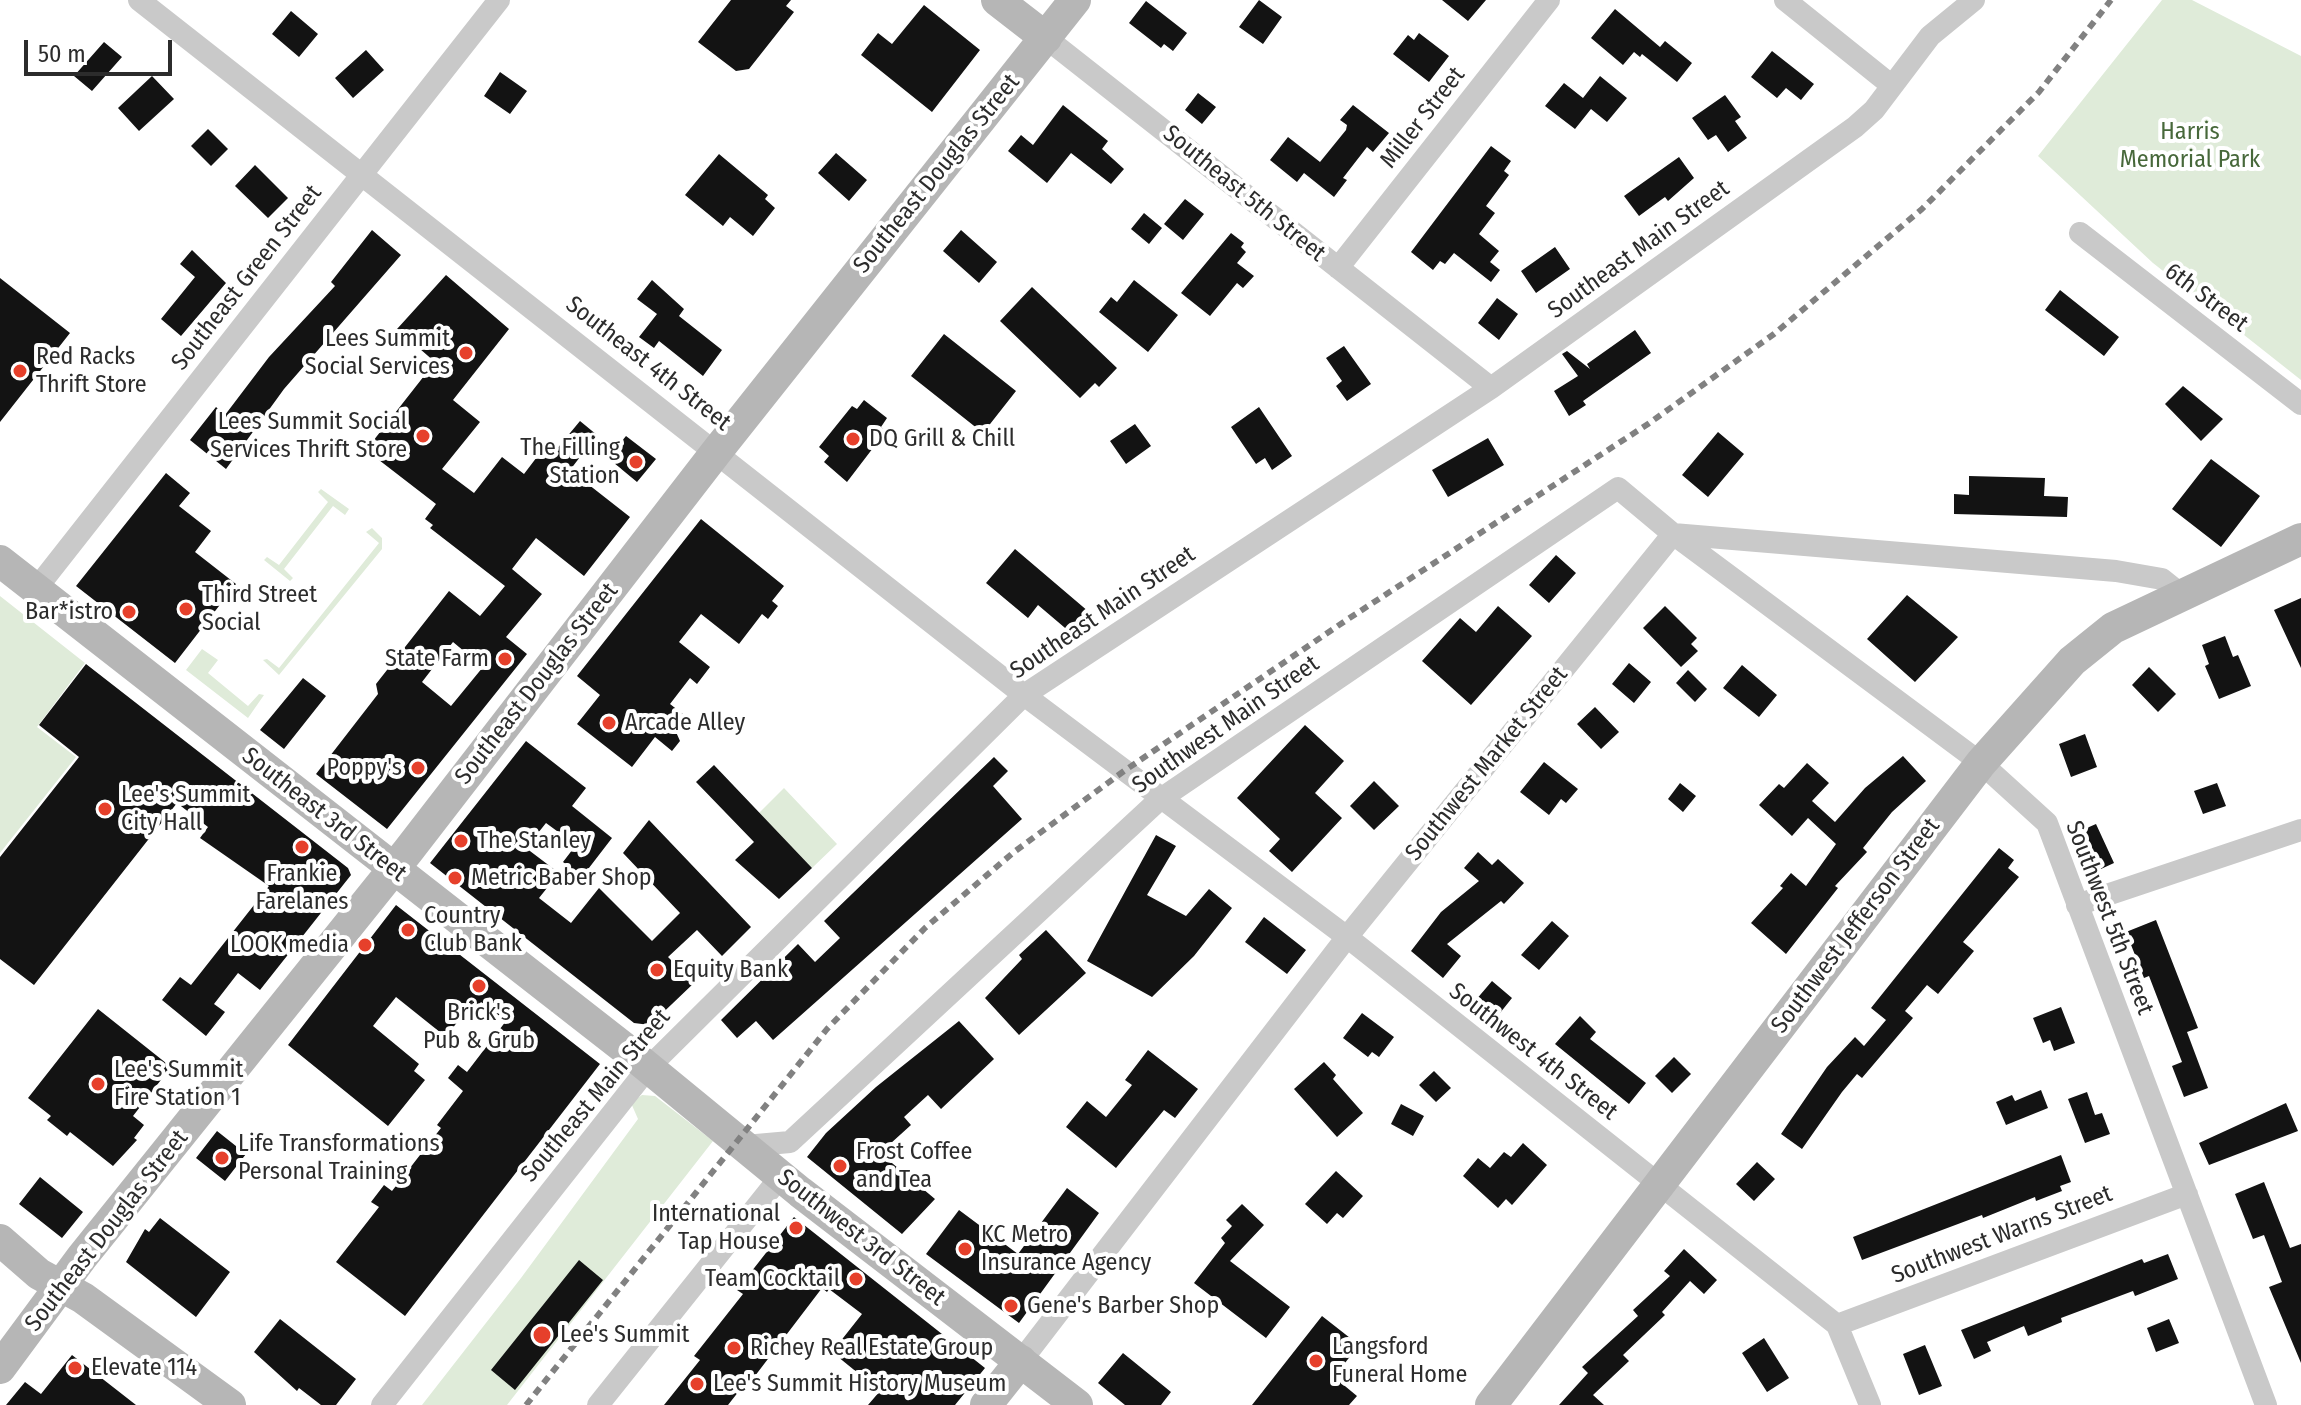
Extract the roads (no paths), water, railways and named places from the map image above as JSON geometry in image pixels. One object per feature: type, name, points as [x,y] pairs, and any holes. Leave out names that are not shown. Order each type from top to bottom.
[{"type":"main road","name":"Southeast 5th Street","points":[[997,0],[1046,38]]},
{"type":"main road","name":"Southeast Douglas Street","points":[[0,1368],[394,868],[717,451],[1075,0]]},
{"type":"main road","name":"Southwest Jefferson Street","points":[[1491,1405],[1981,763],[2082,653],[2113,628],[2301,539]]},
{"type":"main road","name":"Southeast 3rd Street","points":[[0,561],[648,1068]]},
{"type":"main road","name":"Southwest 3rd Street","points":[[648,1068],[791,1184],[1077,1405]]},
{"type":"main road","points":[[0,1240],[230,1405]]},
{"type":"main road","name":"Southwest Market Street","points":[[986,1405],[1021,1361]]},
{"type":"street","name":"Southeast 4th Street","points":[[139,0],[364,173],[1124,771]]},
{"type":"street","name":"Southeast Green Street","points":[[36,589],[499,0]]},
{"type":"street","name":"Miller Street","points":[[1338,268],[1549,0]]},
{"type":"street","points":[[1785,0],[1891,85]]},
{"type":"street","name":"Southeast Main Street","points":[[382,1405],[648,1068],[1024,695],[1491,388],[1855,127],[1874,110],[1930,36],[1974,0]]},
{"type":"street","name":"Southeast 5th Street","points":[[1046,38],[1491,388]]},
{"type":"street","name":"6th Street","points":[[2080,233],[2301,404]]},
{"type":"street","name":"Southwest 5th Street","points":[[1618,488],[1673,534],[1981,763],[2047,823],[2266,1405]]},
{"type":"street","name":"Southwest Main Street","points":[[790,1142],[1159,800],[1618,488]]},
{"type":"street","points":[[1673,534],[2116,571],[2162,579],[2182,595]]},
{"type":"street","name":"Southwest Market Street","points":[[1021,1361],[1347,937],[1673,534]]},
{"type":"street","name":"Southwest 4th Street","points":[[1124,771],[1347,937],[1837,1325],[1870,1405]]},
{"type":"street","points":[[2077,905],[2301,830]]},
{"type":"street","points":[[598,1405],[791,1184],[790,1142],[745,1146]]},
{"type":"street","name":"Southwest Warns Street","points":[[1837,1325],[2187,1194]]},
{"type":"railway","points":[[526,1405],[827,1029],[925,928],[1014,852],[1124,771],[1348,619],[1648,424],[1774,334],[1922,209],[2039,92],[2111,0]]},
{"type":"place","name":"Lees Summit Social Services","points":[[466,353]]},
{"type":"place","name":"Red Racks Thrift Store","points":[[20,371]]},
{"type":"place","name":"Lees Summit Social Services Thrift Store","points":[[423,436]]},
{"type":"place","name":"DQ Grill & Chill","points":[[853,439]]},
{"type":"place","name":"The Filling Station","points":[[636,462]]},
{"type":"place","name":"Third Street Social","points":[[186,609]]},
{"type":"place","name":"Bar*istro","points":[[129,612]]},
{"type":"place","name":"State Farm","points":[[505,659]]},
{"type":"place","name":"Arcade Alley","points":[[609,723]]},
{"type":"place","name":"Poppy's","points":[[418,768]]},
{"type":"place","name":"Lee's Summit City Hall","points":[[105,809]]},
{"type":"place","name":"The Stanley","points":[[461,841]]},
{"type":"place","name":"Frankie Farelanes","points":[[302,847]]},
{"type":"place","name":"Metric Baber Shop","points":[[455,878]]},
{"type":"place","name":"Country Club Bank","points":[[408,930]]},
{"type":"place","name":"LOOK media","points":[[365,945]]},
{"type":"place","name":"Equity Bank","points":[[657,970]]},
{"type":"place","name":"Brick's Pub & Grub","points":[[479,986]]},
{"type":"place","name":"Lee's Summit Fire Station 1","points":[[98,1084]]},
{"type":"place","name":"Life Transformations Personal Training","points":[[222,1158]]},
{"type":"place","name":"Frost Coffee and Tea","points":[[840,1166]]},
{"type":"place","name":"International Tap House","points":[[796,1228]]},
{"type":"place","name":"KC Metro Insurance Agency","points":[[965,1249]]},
{"type":"place","name":"Team Cocktail","points":[[856,1279]]},
{"type":"place","name":"Gene's Barber Shop","points":[[1011,1306]]},
{"type":"place","name":"Lee's Summit","points":[[542,1335]]},
{"type":"place","name":"Richey Real Estate Group","points":[[734,1348]]},
{"type":"place","name":"Langsford Funeral Home","points":[[1316,1361]]},
{"type":"place","name":"Elevate 114","points":[[75,1368]]},
{"type":"place","name":"Lee's Summit History Museum","points":[[697,1384]]},
{"type":"park label","name":"Harris Memorial Park","points":[[2190,146]]}]
